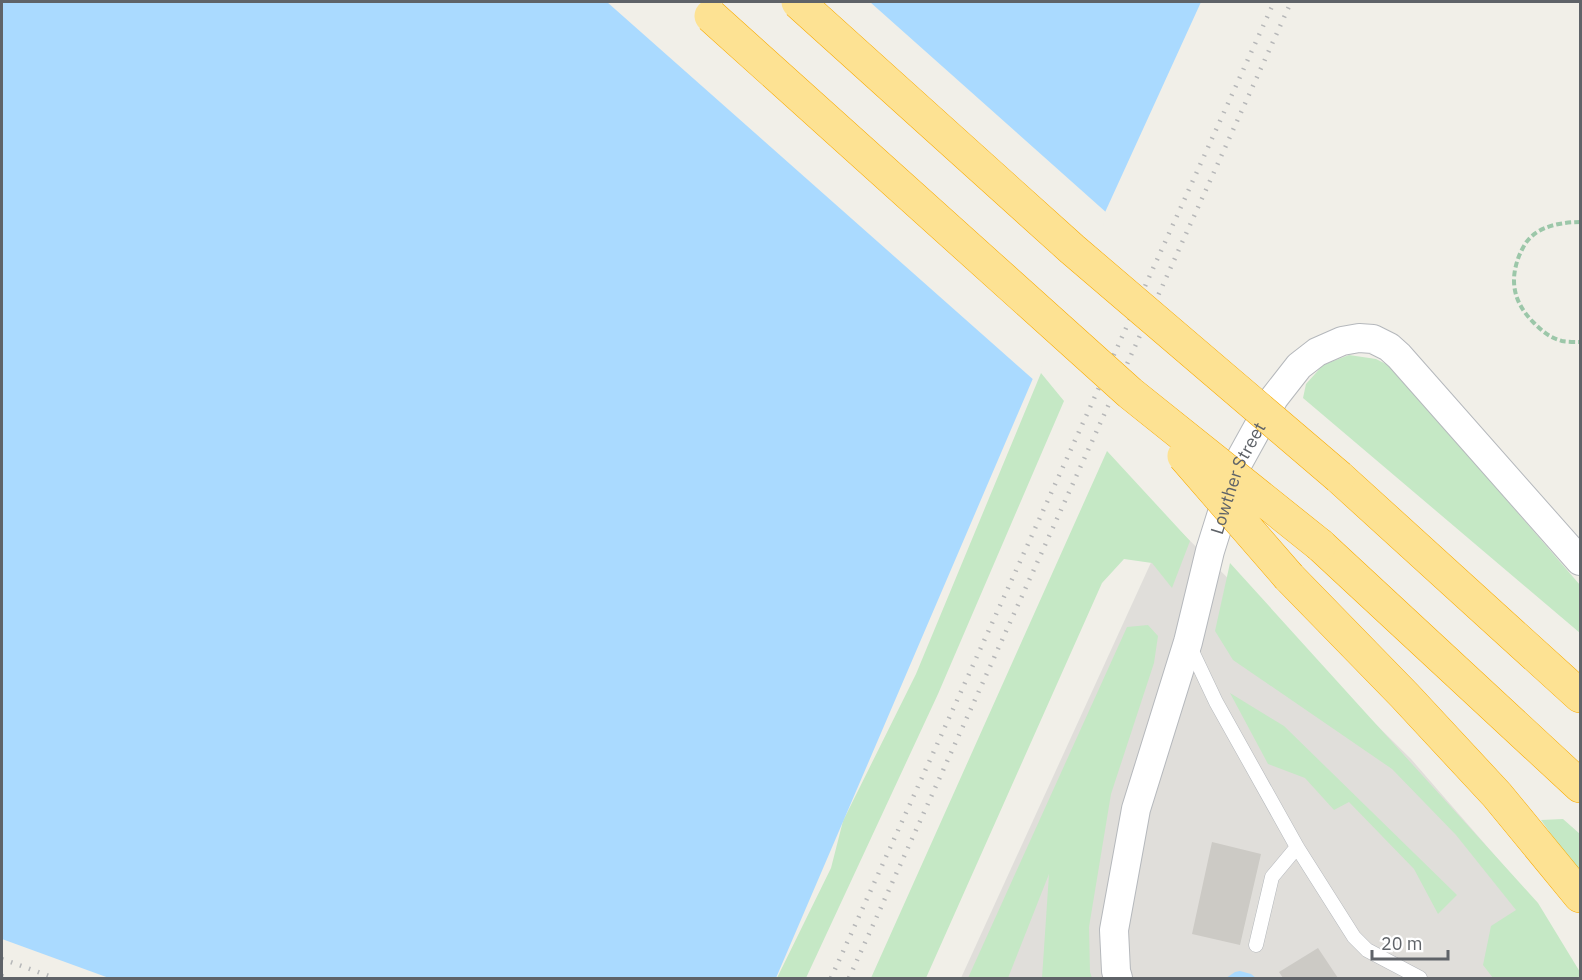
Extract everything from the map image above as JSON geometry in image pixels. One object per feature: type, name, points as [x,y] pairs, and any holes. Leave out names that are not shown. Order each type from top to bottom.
[{"type":"highway","points":[[694,2],[1130,393],[1320,545],[1581,786]]},
{"type":"highway","points":[[798,2],[1072,249],[1339,477],[1581,674]]},
{"type":"highway","points":[[1130,393],[1289,577],[1497,795],[1581,896]]},
{"type":"highway","points":[[1339,477],[1581,696]]},
{"type":"street","name":"Lowther Street","points":[[1118,978],[1114,930],[1136,809],[1188,642],[1210,551],[1237,465],[1274,398],[1299,366],[1317,352],[1342,341],[1359,338],[1373,339],[1389,347],[1581,561]]},
{"type":"lane","points":[[1188,642],[1216,702],[1297,847],[1353,937],[1367,950],[1420,978]]},
{"type":"lane","points":[[1256,945],[1272,877],[1297,847]]},
{"type":"path","points":[[1581,222],[1546,227],[1532,235],[1522,249],[1513,271],[1515,295],[1527,316],[1545,334],[1562,341],[1581,342]]},
{"type":"shaded area","points":[[1170,521],[1411,759],[1537,904],[1580,978],[961,978]]},
{"type":"green space","points":[[1349,355],[1376,359],[1392,367],[1580,585],[1580,633],[1303,398],[1306,384],[1323,365]]},
{"type":"green space","points":[[1041,373],[1064,401],[938,694],[806,978],[777,978],[831,868],[843,821],[916,674]]},
{"type":"green space","points":[[1107,451],[1190,541],[1172,588],[1152,563],[1124,559],[1102,583],[926,978],[871,978]]},
{"type":"green space","points":[[1230,563],[1538,903],[1580,972],[1580,978],[1493,978],[1483,965],[1491,926],[1516,910],[1456,835],[1392,769],[1233,660],[1215,631]]},
{"type":"green space","points":[[1148,625],[1158,636],[1154,663],[1111,794],[1089,927],[1092,978],[1042,978],[1049,874],[1008,978],[968,978],[1127,627]]},
{"type":"green space","points":[[1230,693],[1284,726],[1457,895],[1438,914],[1414,869],[1349,802],[1334,810],[1305,778],[1268,764]]},
{"type":"green space","points":[[1563,819],[1580,834],[1580,875],[1541,820]]},
{"type":"water","points":[[2,2],[1201,2],[1091,243],[776,978],[2,978]]},
{"type":"water","points":[[1240,971],[1251,974],[1256,978],[1226,978]]},
{"type":"pier","points":[[607,2],[870,2],[1108,214],[1035,381]]},
{"type":"pier","points":[[2,939],[109,978],[2,978]]},
{"type":"building","points":[[1212,842],[1261,854],[1240,945],[1192,934]]},
{"type":"building","points":[[1318,948],[1338,978],[1283,978],[1279,972]]},
{"type":"railway","points":[[831,978],[1274,2]]},
{"type":"railway","points":[[849,978],[1291,2]]},
{"type":"railway","points":[[2,959],[55,978]]},
{"type":"railway","points":[[2,976],[9,978]]}]
